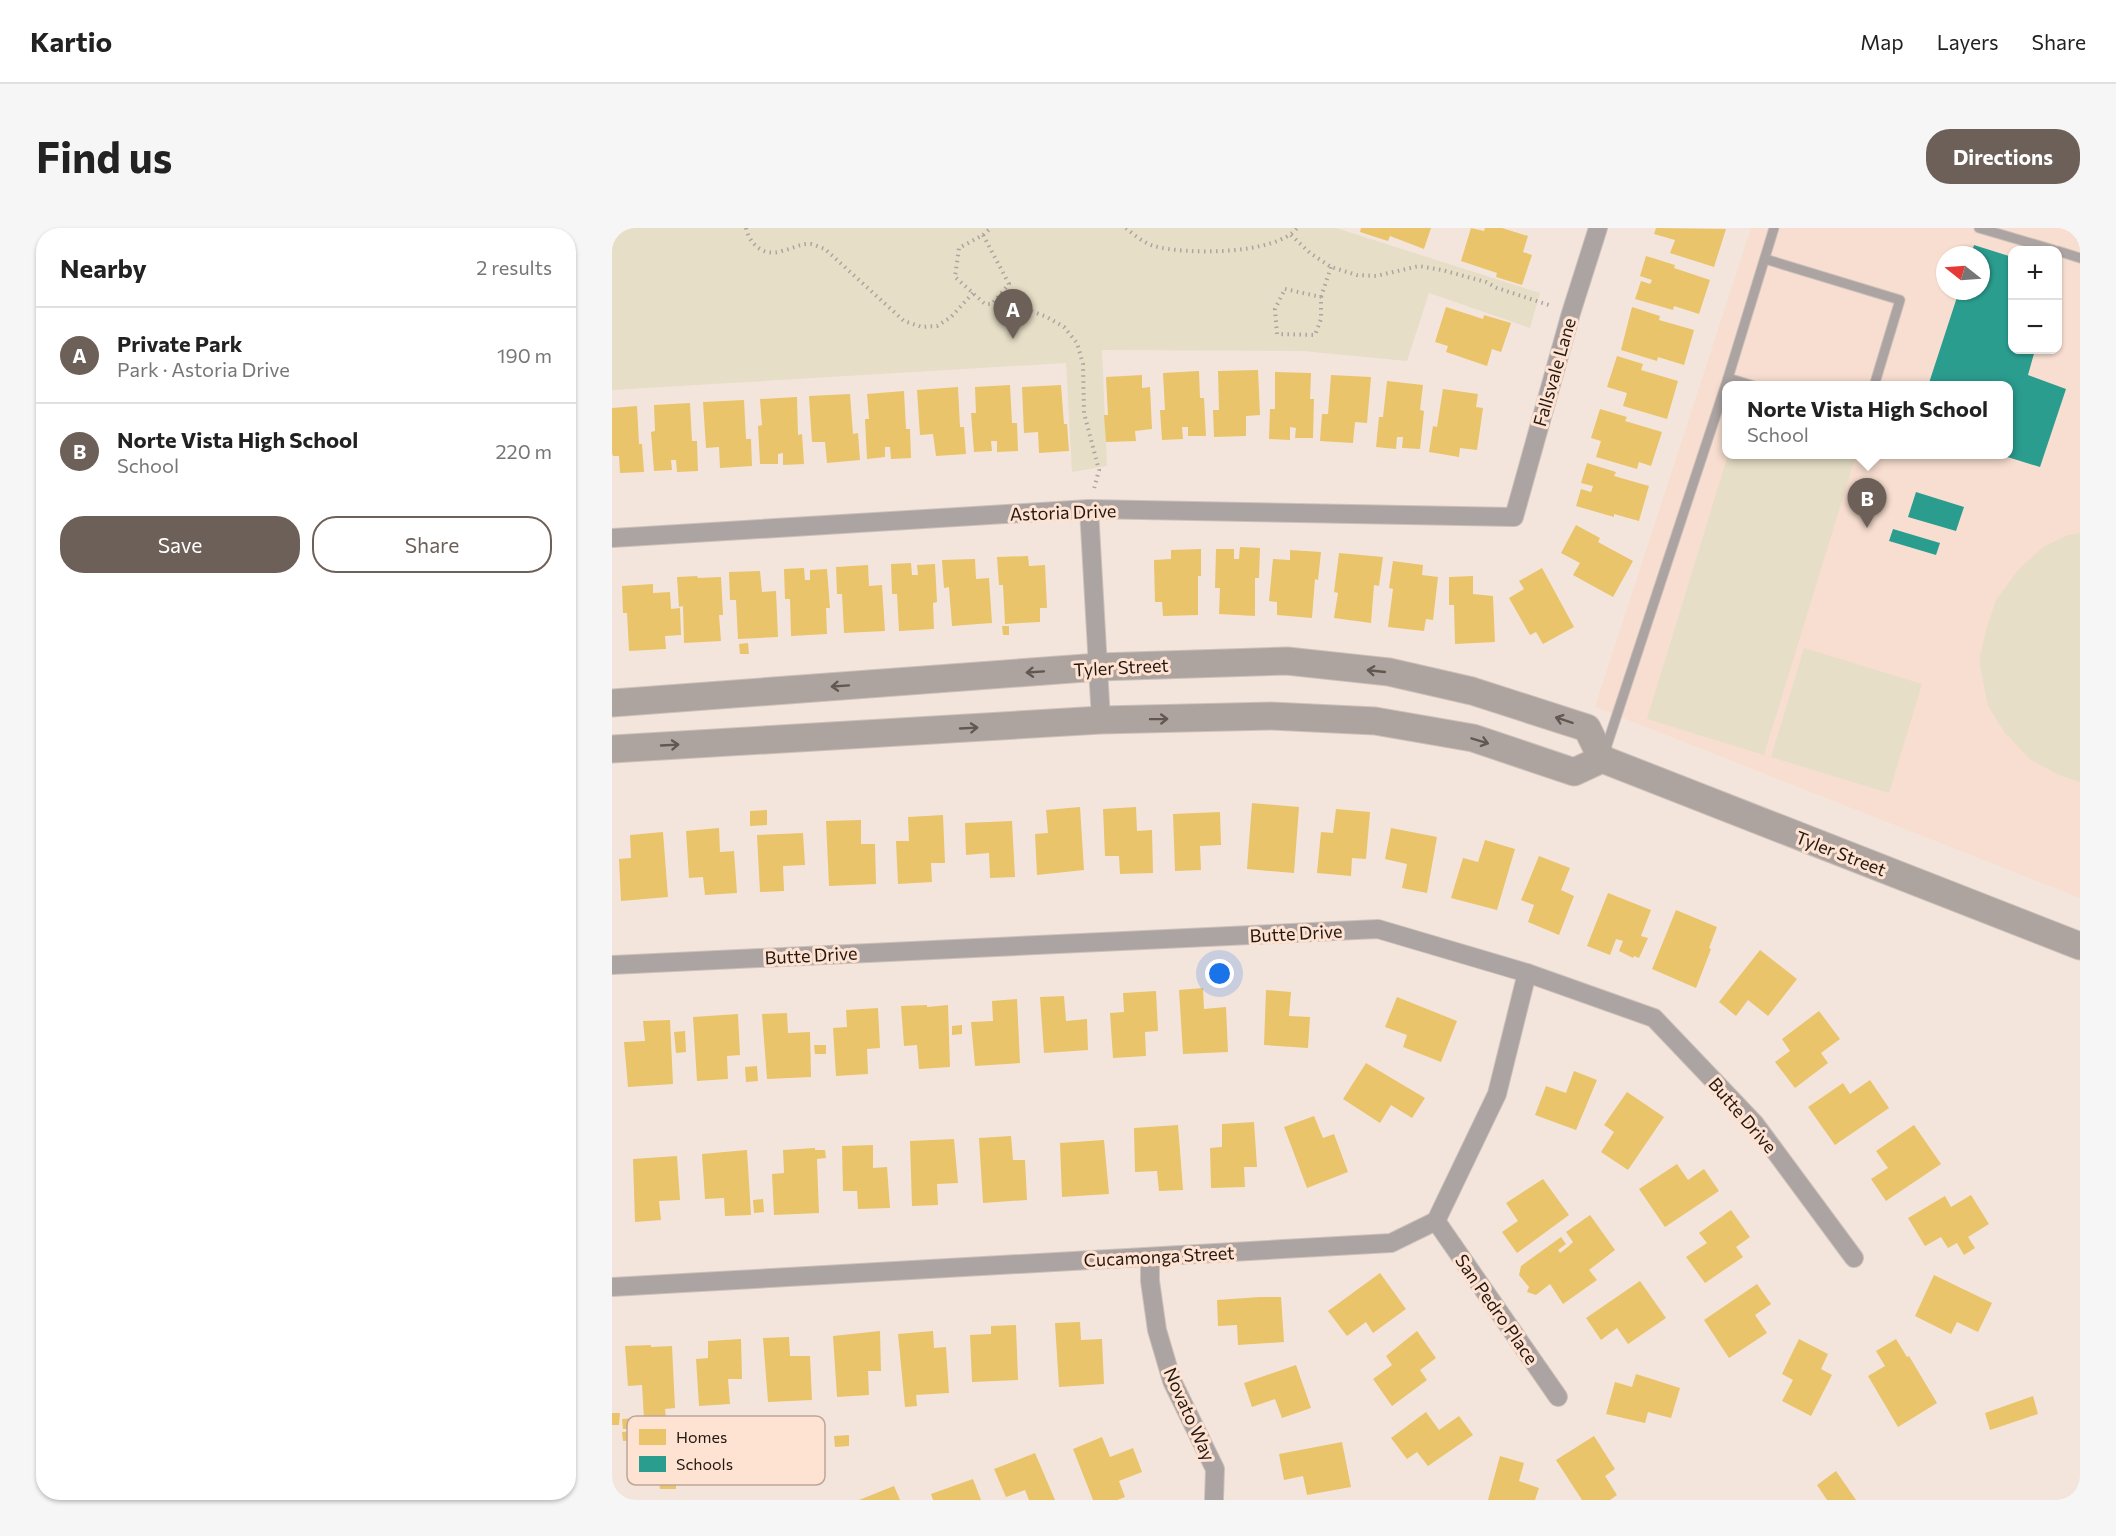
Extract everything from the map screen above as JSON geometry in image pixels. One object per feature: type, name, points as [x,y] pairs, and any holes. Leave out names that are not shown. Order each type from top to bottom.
[{"type":"main road","name":"Tyler Street","points":[[612,703],[1099,667],[1287,661],[1389,672],[1472,691],[1587,728],[1602,759],[2080,946]]},
{"type":"main road","points":[[612,749],[1101,720],[1271,717],[1375,721],[1473,738],[1574,771],[1602,759]]},
{"type":"street","name":"Fallsvale Lane","points":[[1514,517],[1571,313],[1598,228]]},
{"type":"street","name":"Astoria Drive","points":[[612,538],[1089,509],[1514,517]]},
{"type":"street","points":[[1089,509],[1101,720]]},
{"type":"street","name":"Butte Drive","points":[[612,965],[1378,929],[1527,973],[1654,1018],[1755,1124],[1854,1258]]},
{"type":"street","points":[[1436,1221],[1497,1094],[1527,973]]},
{"type":"street","name":"Cucamonga Street","points":[[612,1287],[1391,1243],[1436,1221]]},
{"type":"street","name":"San Pedro Place","points":[[1436,1221],[1558,1397]]},
{"type":"street","name":"Novato Way","points":[[1150,1257],[1150,1281],[1157,1330],[1172,1381],[1215,1469],[1214,1500]]},
{"type":"lane","points":[[1727,381],[1774,228]]},
{"type":"lane","points":[[1979,228],[2039,246]]},
{"type":"lane","points":[[2062,253],[2080,258]]},
{"type":"lane","points":[[1765,259],[1900,300],[1876,381]]},
{"type":"lane","points":[[1728,378],[1738,381]]},
{"type":"lane","points":[[1602,759],[1722,396]]},
{"type":"path","points":[[746,228],[753,244],[764,251],[779,252],[811,244],[825,249],[904,321],[922,327],[937,326],[951,317],[973,293]]},
{"type":"path","points":[[983,235],[1009,284],[992,304],[985,304],[955,277],[959,248],[991,228]]},
{"type":"path","points":[[1126,228],[1152,245],[1171,249],[1228,251],[1274,244],[1291,235],[1297,228]]},
{"type":"path","points":[[1291,235],[1310,253],[1331,267],[1357,275],[1376,276],[1419,266],[1442,270],[1486,282],[1497,288],[1571,313]]},
{"type":"path","points":[[1321,297],[1285,289],[1275,309],[1277,334],[1315,335],[1322,319],[1321,297],[1331,267]]},
{"type":"path","points":[[1000,294],[1018,306],[1047,316],[1064,327],[1077,343],[1083,364],[1084,412],[1099,470],[1089,509]]},
{"type":"shaded area","points":[[612,228],[1336,228],[1540,293],[1530,328],[1429,293],[1407,361],[1303,351],[1102,350],[1107,466],[1072,472],[1066,363],[612,390]]},
{"type":"shaded area","points":[[1751,228],[2080,228],[2080,898],[1595,707]]},
{"type":"shaded area","points":[[1727,459],[1855,459],[1764,755],[1647,719]]},
{"type":"shaded area","points":[[2080,533],[2080,782],[2059,775],[2031,760],[2005,733],[1988,706],[1979,661],[1996,600],[2018,570],[2043,547],[2068,535]]},
{"type":"shaded area","points":[[1804,648],[1922,684],[1889,793],[1771,757]]},
{"type":"building: Homes","points":[[1361,228],[1431,228],[1424,249],[1390,236],[1388,241],[1360,232]]},
{"type":"building: Homes","points":[[1471,228],[1484,231],[1485,228],[1502,228],[1528,236],[1523,252],[1532,255],[1522,285],[1496,277],[1497,273],[1461,261]]},
{"type":"building: Homes","points":[[1656,228],[1726,229],[1714,267],[1670,253],[1675,240],[1654,234]]},
{"type":"building: Homes","points":[[1646,256],[1710,280],[1699,314],[1674,306],[1673,310],[1635,299],[1641,281],[1650,284],[1652,280],[1640,276]]},
{"type":"building: Homes","points":[[1446,307],[1483,319],[1484,315],[1511,323],[1501,352],[1492,349],[1487,366],[1446,352],[1448,346],[1435,342]]},
{"type":"building: Homes","points":[[1632,307],[1660,316],[1659,320],[1694,330],[1684,365],[1658,357],[1657,361],[1621,350]]},
{"type":"building: Homes","points":[[1617,356],[1643,364],[1641,370],[1678,381],[1667,419],[1623,406],[1627,393],[1607,387]]},
{"type":"building: Homes","points":[[1258,370],[1260,415],[1246,416],[1246,436],[1214,437],[1213,410],[1219,410],[1218,371]]},
{"type":"building: Homes","points":[[1199,371],[1200,398],[1204,398],[1206,436],[1188,436],[1188,427],[1182,427],[1183,439],[1162,440],[1160,410],[1165,410],[1163,373]]},
{"type":"building: Homes","points":[[1275,372],[1311,373],[1310,399],[1314,399],[1313,438],[1295,438],[1296,428],[1290,427],[1290,440],[1269,439],[1270,409],[1275,409]]},
{"type":"building: Homes","points":[[1142,375],[1142,388],[1150,387],[1152,429],[1135,431],[1136,441],[1106,442],[1104,415],[1108,415],[1106,377]]},
{"type":"building: Homes","points":[[1331,375],[1371,377],[1367,423],[1355,422],[1353,443],[1320,441],[1322,414],[1328,414]]},
{"type":"building: Homes","points":[[1387,381],[1423,385],[1420,410],[1424,411],[1420,449],[1402,448],[1403,437],[1397,437],[1396,449],[1376,447],[1379,417],[1383,417]]},
{"type":"building: Homes","points":[[1010,385],[1012,423],[1017,423],[1018,451],[997,452],[997,441],[991,441],[992,451],[974,452],[971,413],[976,413],[975,387]]},
{"type":"building: Homes","points":[[1061,385],[1069,451],[1039,453],[1038,432],[1024,433],[1022,387]]},
{"type":"building: Homes","points":[[958,387],[960,427],[964,427],[966,454],[936,456],[933,434],[920,435],[917,390]]},
{"type":"building: Homes","points":[[1443,389],[1478,394],[1476,407],[1483,408],[1477,450],[1460,448],[1459,457],[1429,452],[1433,426],[1437,427]]},
{"type":"building: Homes","points":[[904,391],[906,429],[910,429],[911,458],[891,459],[890,447],[885,447],[885,457],[867,459],[865,419],[869,419],[867,394]]},
{"type":"building: Homes","points":[[850,394],[853,434],[858,433],[860,460],[827,463],[825,442],[812,442],[809,396]]},
{"type":"building: Homes","points":[[797,397],[798,435],[802,434],[804,464],[783,465],[783,453],[778,454],[778,464],[760,464],[758,426],[762,425],[760,399]]},
{"type":"building: Homes","points":[[744,400],[746,439],[751,439],[752,466],[720,468],[719,447],[706,448],[703,402]]},
{"type":"building: Homes","points":[[690,403],[692,441],[697,441],[698,471],[677,472],[676,460],[671,460],[672,470],[654,471],[651,432],[655,431],[654,405]]},
{"type":"building: Homes","points":[[637,406],[639,444],[642,444],[644,472],[620,473],[619,456],[613,456],[612,453],[612,408]]},
{"type":"building: Homes","points":[[1600,409],[1627,417],[1625,421],[1662,432],[1651,466],[1639,462],[1637,469],[1596,457],[1601,441],[1591,438]]},
{"type":"building: Homes","points":[[1587,463],[1616,472],[1614,476],[1649,486],[1639,521],[1614,514],[1614,517],[1576,506],[1581,489],[1591,492],[1593,486],[1581,483]]},
{"type":"building: Homes","points":[[1576,525],[1600,538],[1598,542],[1633,561],[1613,597],[1573,575],[1580,563],[1561,553]]},
{"type":"building: Homes","points":[[1240,547],[1260,548],[1259,578],[1255,578],[1255,616],[1219,614],[1220,588],[1215,588],[1216,549],[1234,549],[1234,559],[1239,559]]},
{"type":"building: Homes","points":[[1201,549],[1198,615],[1163,616],[1162,602],[1155,602],[1154,560],[1171,559],[1171,550]]},
{"type":"building: Homes","points":[[1290,550],[1321,552],[1318,580],[1315,579],[1312,618],[1277,615],[1277,602],[1269,601],[1273,559],[1290,560]]},
{"type":"building: Homes","points":[[1339,553],[1383,557],[1379,586],[1374,585],[1371,623],[1334,618],[1338,593],[1334,592]]},
{"type":"building: Homes","points":[[1028,556],[1029,566],[1045,565],[1047,608],[1040,608],[1040,622],[1005,624],[1003,585],[999,585],[997,557]]},
{"type":"building: Homes","points":[[975,559],[976,579],[989,578],[992,623],[952,626],[949,587],[944,588],[942,560]]},
{"type":"building: Homes","points":[[1393,561],[1423,565],[1422,575],[1438,577],[1433,620],[1426,619],[1424,631],[1388,627],[1393,589],[1389,588]]},
{"type":"building: Homes","points":[[911,563],[912,575],[918,575],[917,565],[935,564],[937,602],[933,603],[934,629],[899,631],[897,594],[892,594],[891,564]]},
{"type":"building: Homes","points":[[868,565],[869,586],[882,585],[885,631],[844,633],[842,594],[837,594],[836,567]]},
{"type":"building: Homes","points":[[804,568],[805,580],[810,580],[810,570],[827,569],[830,608],[826,608],[827,634],[791,636],[790,599],[785,599],[784,569]]},
{"type":"building: Homes","points":[[1542,568],[1574,627],[1543,644],[1536,632],[1530,635],[1509,598],[1524,589],[1519,581]]},
{"type":"building: Homes","points":[[760,571],[762,592],[776,591],[778,637],[738,639],[736,600],[730,600],[729,572]]},
{"type":"building: Homes","points":[[697,576],[698,578],[721,577],[723,615],[719,615],[721,641],[684,643],[683,606],[679,607],[677,577]]},
{"type":"building: Homes","points":[[1473,576],[1473,594],[1493,596],[1495,642],[1455,644],[1454,605],[1449,605],[1449,577]]},
{"type":"building: Homes","points":[[653,584],[653,593],[670,592],[671,609],[680,608],[681,635],[665,636],[666,649],[629,651],[627,613],[623,613],[622,586]]},
{"type":"building: Homes","points":[[1002,626],[1009,626],[1009,635],[1003,635]]},
{"type":"building: Homes","points":[[748,643],[749,654],[740,654],[739,644]]},
{"type":"building: Homes","points":[[1252,803],[1299,807],[1294,873],[1247,869]]},
{"type":"building: Homes","points":[[1080,807],[1084,870],[1037,875],[1035,834],[1048,833],[1046,810]]},
{"type":"building: Homes","points":[[1136,807],[1137,831],[1152,830],[1153,873],[1120,874],[1119,856],[1105,856],[1103,809]]},
{"type":"building: Homes","points":[[1336,809],[1370,812],[1366,859],[1352,858],[1351,876],[1317,873],[1321,832],[1333,833]]},
{"type":"building: Homes","points":[[767,810],[767,825],[750,826],[750,811]]},
{"type":"building: Homes","points":[[1220,812],[1221,845],[1200,846],[1201,870],[1175,871],[1173,814]]},
{"type":"building: Homes","points":[[943,815],[945,863],[931,863],[932,882],[898,884],[896,841],[909,841],[908,817]]},
{"type":"building: Homes","points":[[861,820],[861,844],[875,844],[876,884],[829,886],[826,821]]},
{"type":"building: Homes","points":[[1012,821],[1015,877],[990,878],[989,853],[966,855],[965,823]]},
{"type":"building: Homes","points":[[719,828],[720,852],[734,851],[737,893],[705,895],[703,877],[689,878],[686,831]]},
{"type":"building: Homes","points":[[1391,828],[1437,837],[1427,893],[1402,888],[1407,864],[1385,859]]},
{"type":"building: Homes","points":[[663,832],[668,897],[621,901],[619,859],[631,858],[630,835]]},
{"type":"building: Homes","points":[[803,833],[805,865],[783,866],[784,891],[760,892],[757,835]]},
{"type":"building: Homes","points":[[1485,840],[1515,849],[1497,910],[1451,898],[1463,858],[1478,862]]},
{"type":"building: Homes","points":[[1539,856],[1570,868],[1561,890],[1574,896],[1559,935],[1528,922],[1534,905],[1521,900]]},
{"type":"building: Homes","points":[[1608,893],[1651,910],[1641,936],[1648,938],[1639,958],[1634,956],[1633,958],[1619,951],[1623,941],[1616,939],[1610,955],[1587,946]]},
{"type":"building: Homes","points":[[1676,910],[1717,927],[1696,988],[1652,969]]},
{"type":"building: Homes","points":[[1760,950],[1797,979],[1768,1016],[1748,1000],[1736,1016],[1719,1002]]},
{"type":"building: Homes","points":[[1203,988],[1204,1009],[1226,1007],[1228,1052],[1183,1054],[1179,990]]},
{"type":"building: Homes","points":[[1266,990],[1291,992],[1289,1016],[1310,1017],[1308,1048],[1264,1045]]},
{"type":"building: Homes","points":[[1156,991],[1158,1031],[1145,1032],[1146,1056],[1113,1058],[1110,1013],[1124,1012],[1123,993]]},
{"type":"building: Homes","points":[[1064,996],[1066,1021],[1087,1019],[1088,1050],[1044,1053],[1040,997]]},
{"type":"building: Homes","points":[[1397,997],[1457,1021],[1441,1062],[1403,1047],[1407,1035],[1385,1027]]},
{"type":"building: Homes","points":[[1017,999],[1020,1063],[975,1066],[971,1022],[993,1021],[992,1001]]},
{"type":"building: Homes","points":[[927,1005],[927,1007],[948,1005],[950,1067],[919,1069],[917,1045],[904,1046],[901,1006]]},
{"type":"building: Homes","points":[[878,1008],[880,1048],[867,1049],[868,1074],[836,1076],[833,1028],[847,1027],[846,1010]]},
{"type":"building: Homes","points":[[1819,1011],[1840,1039],[1821,1053],[1828,1063],[1795,1088],[1775,1062],[1790,1051],[1782,1039]]},
{"type":"building: Homes","points":[[787,1013],[788,1033],[810,1032],[811,1077],[767,1079],[762,1014]]},
{"type":"building: Homes","points":[[738,1014],[740,1055],[727,1056],[728,1079],[697,1081],[693,1017]]},
{"type":"building: Homes","points":[[670,1020],[673,1084],[628,1087],[624,1042],[645,1041],[643,1021]]},
{"type":"building: Homes","points":[[962,1025],[962,1034],[952,1035],[952,1026]]},
{"type":"building: Homes","points":[[685,1031],[686,1052],[676,1053],[674,1032]]},
{"type":"building: Homes","points":[[814,1045],[826,1045],[826,1054],[815,1054]]},
{"type":"building: Homes","points":[[1366,1063],[1425,1098],[1412,1118],[1391,1105],[1380,1123],[1343,1099]]},
{"type":"building: Homes","points":[[757,1066],[758,1081],[746,1082],[745,1067]]},
{"type":"building: Homes","points":[[1574,1071],[1597,1080],[1576,1130],[1535,1115],[1546,1086],[1566,1093]]},
{"type":"building: Homes","points":[[1870,1080],[1889,1108],[1835,1145],[1808,1107],[1843,1083],[1850,1094]]},
{"type":"building: Homes","points":[[1627,1092],[1664,1117],[1628,1170],[1601,1152],[1614,1132],[1604,1125]]},
{"type":"building: Homes","points":[[1314,1116],[1323,1138],[1334,1134],[1348,1172],[1307,1188],[1284,1127]]},
{"type":"building: Homes","points":[[1254,1122],[1257,1167],[1244,1167],[1245,1187],[1211,1188],[1210,1148],[1222,1147],[1222,1124]]},
{"type":"building: Homes","points":[[1178,1125],[1183,1190],[1159,1191],[1157,1171],[1135,1172],[1134,1128]]},
{"type":"building: Homes","points":[[1914,1125],[1941,1164],[1886,1201],[1871,1179],[1888,1168],[1876,1151]]},
{"type":"building: Homes","points":[[1011,1136],[1013,1160],[1025,1160],[1027,1200],[983,1203],[979,1138]]},
{"type":"building: Homes","points":[[954,1139],[958,1183],[937,1184],[938,1205],[912,1206],[910,1141]]},
{"type":"building: Homes","points":[[1104,1140],[1109,1194],[1062,1197],[1060,1143]]},
{"type":"building: Homes","points":[[873,1145],[873,1168],[887,1167],[890,1208],[858,1209],[857,1191],[843,1191],[842,1146]]},
{"type":"building: Homes","points":[[815,1148],[815,1150],[825,1150],[826,1158],[817,1159],[819,1213],[774,1215],[772,1174],[784,1173],[783,1150]]},
{"type":"building: Homes","points":[[747,1150],[751,1215],[725,1216],[724,1198],[705,1199],[702,1154]]},
{"type":"building: Homes","points":[[677,1156],[680,1200],[659,1201],[661,1220],[635,1222],[633,1159]]},
{"type":"building: Homes","points":[[1677,1164],[1688,1180],[1704,1169],[1719,1191],[1665,1227],[1639,1189]]},
{"type":"building: Homes","points":[[1543,1179],[1569,1215],[1517,1253],[1502,1232],[1518,1221],[1506,1203]]},
{"type":"building: Homes","points":[[1971,1195],[1989,1224],[1968,1237],[1975,1248],[1964,1255],[1957,1243],[1948,1248],[1941,1237],[1925,1246],[1908,1218],[1945,1196],[1951,1207]]},
{"type":"building: Homes","points":[[763,1199],[764,1212],[754,1213],[753,1200]]},
{"type":"building: Homes","points":[[1731,1210],[1750,1237],[1736,1247],[1743,1257],[1705,1283],[1686,1257],[1707,1243],[1699,1233]]},
{"type":"building: Homes","points":[[1590,1215],[1615,1250],[1589,1270],[1597,1280],[1563,1304],[1550,1284],[1536,1295],[1527,1292],[1529,1287],[1519,1275],[1521,1266],[1561,1237],[1566,1244],[1558,1250],[1560,1253],[1573,1242],[1566,1232]]},
{"type":"building: Homes","points":[[1380,1273],[1406,1309],[1373,1333],[1366,1322],[1347,1336],[1328,1311]]},
{"type":"building: Homes","points":[[1934,1275],[1992,1303],[1978,1332],[1957,1322],[1951,1334],[1915,1316]]},
{"type":"building: Homes","points":[[1640,1281],[1666,1318],[1628,1344],[1617,1328],[1601,1340],[1586,1318]]},
{"type":"building: Homes","points":[[1757,1284],[1771,1304],[1755,1315],[1767,1333],[1729,1358],[1704,1320]]},
{"type":"building: Homes","points":[[1281,1297],[1284,1342],[1238,1345],[1237,1325],[1218,1326],[1217,1300]]},
{"type":"building: Homes","points":[[1080,1322],[1081,1340],[1102,1339],[1104,1384],[1059,1387],[1055,1323]]},
{"type":"building: Homes","points":[[1016,1325],[1018,1380],[972,1382],[970,1335],[991,1334],[991,1326]]},
{"type":"building: Homes","points":[[880,1331],[881,1371],[868,1371],[869,1395],[837,1397],[833,1336]]},
{"type":"building: Homes","points":[[933,1331],[934,1348],[946,1347],[949,1393],[916,1395],[917,1406],[905,1407],[898,1334]]},
{"type":"building: Homes","points":[[1417,1331],[1436,1358],[1420,1370],[1427,1380],[1392,1406],[1373,1379],[1392,1365],[1386,1356]]},
{"type":"building: Homes","points":[[789,1337],[790,1356],[810,1356],[812,1400],[768,1402],[763,1338]]},
{"type":"building: Homes","points":[[741,1339],[742,1379],[728,1379],[730,1404],[699,1406],[696,1359],[708,1358],[708,1341]]},
{"type":"building: Homes","points":[[1799,1339],[1828,1354],[1821,1369],[1832,1375],[1811,1416],[1782,1401],[1793,1380],[1782,1374]]},
{"type":"building: Homes","points":[[1896,1339],[1937,1403],[1898,1427],[1868,1376],[1885,1366],[1876,1351]]},
{"type":"building: Homes","points":[[625,1346],[672,1346],[675,1408],[665,1409],[666,1416],[644,1416],[642,1385],[628,1386]]},
{"type":"building: Homes","points":[[1296,1365],[1311,1408],[1282,1418],[1275,1399],[1252,1407],[1244,1383]]},
{"type":"building: Homes","points":[[1636,1374],[1680,1388],[1671,1418],[1648,1412],[1645,1423],[1606,1414],[1615,1382],[1632,1387]]},
{"type":"building: Homes","points":[[2033,1396],[2038,1414],[1990,1430],[1985,1413]]},
{"type":"building: Homes","points":[[1426,1412],[1439,1430],[1459,1416],[1473,1435],[1428,1466],[1417,1452],[1407,1459],[1391,1438]]},
{"type":"building: Homes","points":[[612,1413],[620,1413],[619,1425],[612,1425]]},
{"type":"building: Homes","points":[[622,1419],[627,1419],[627,1429],[623,1429]]},
{"type":"building: Homes","points":[[622,1432],[627,1432],[627,1441],[623,1441]]},
{"type":"building: Homes","points":[[849,1435],[849,1446],[835,1447],[834,1436]]},
{"type":"building: Homes","points":[[1594,1436],[1615,1469],[1605,1476],[1617,1495],[1610,1500],[1582,1500],[1556,1460]]},
{"type":"building: Homes","points":[[1102,1437],[1110,1457],[1133,1448],[1142,1472],[1119,1481],[1125,1497],[1117,1500],[1093,1500],[1073,1449]]},
{"type":"building: Homes","points":[[1342,1442],[1351,1487],[1307,1495],[1303,1476],[1284,1480],[1279,1454]]},
{"type":"building: Homes","points":[[1035,1453],[1055,1500],[1029,1500],[1025,1490],[1006,1497],[994,1469]]},
{"type":"building: Homes","points":[[1500,1456],[1524,1463],[1519,1481],[1539,1488],[1535,1500],[1488,1500]]},
{"type":"building: Homes","points":[[1836,1471],[1856,1500],[1827,1500],[1817,1485]]},
{"type":"building: Homes","points":[[973,1479],[981,1500],[933,1500],[931,1494]]},
{"type":"building: Homes","points":[[659,1485],[676,1485],[676,1489],[660,1489]]},
{"type":"building: Homes","points":[[894,1486],[900,1500],[859,1500]]},
{"type":"building: Schools","points":[[1990,250],[2008,256],[2008,354],[2034,354],[2028,375],[2066,389],[2040,467],[2013,459],[2013,381],[1930,381],[1956,300],[1990,300]]},
{"type":"building: Schools","points":[[1916,492],[1964,507],[1956,531],[1908,517]]},
{"type":"building: Schools","points":[[1893,529],[1940,543],[1936,555],[1889,541]]},
{"type":"place","name":"Private Park","points":[[1013,339]]},
{"type":"place","name":"Norte Vista High School","points":[[1867,528]]}]
